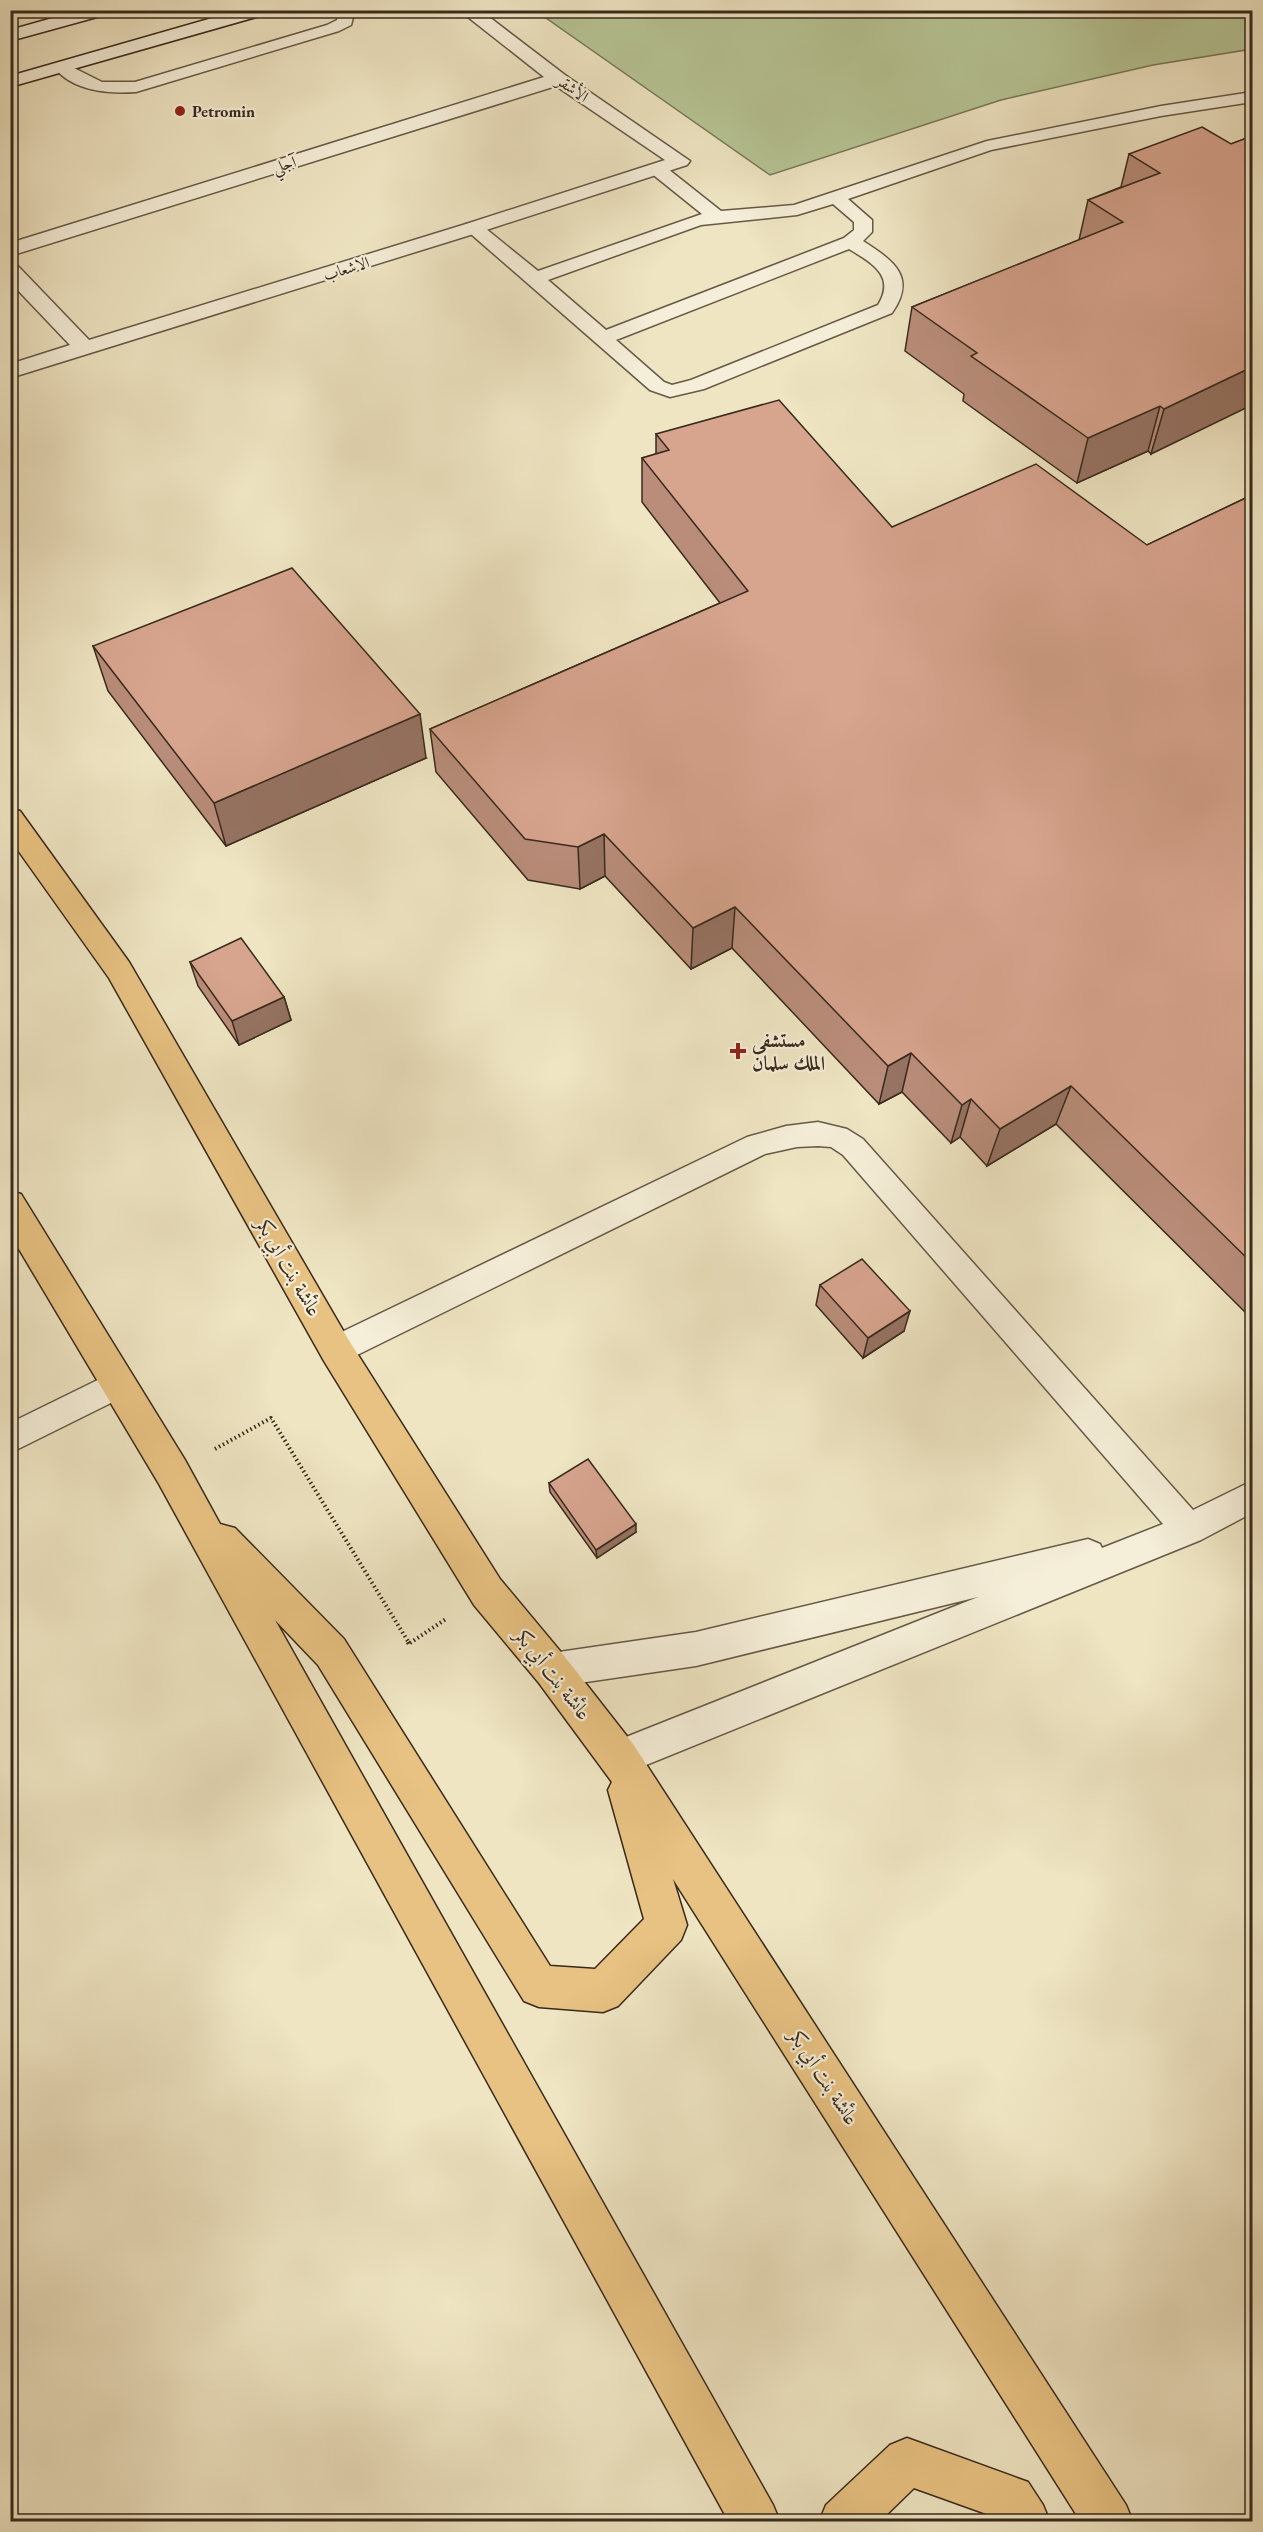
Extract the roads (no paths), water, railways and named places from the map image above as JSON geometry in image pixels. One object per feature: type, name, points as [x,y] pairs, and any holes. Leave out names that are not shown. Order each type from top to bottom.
[{"type":"main road","name":"عائشة بنت أبي بكر","points":[[10,818],[118,970],[336,1350],[487,1592],[552,1670],[619,1758],[1110,2522]]},
{"type":"main road","points":[[10,1204],[172,1472],[756,2522]]},
{"type":"main road","points":[[192,1508],[331,1652],[539,1986],[603,1991],[666,1925],[619,1758]]},
{"type":"main road","points":[[843,2522],[907,2462],[1011,2499],[1026,2522]]},
{"type":"street","points":[[10,36],[102,10]]},
{"type":"street","points":[[10,82],[261,10]]},
{"type":"street","name":"الأشقر","points":[[468,10],[558,79],[680,161]]},
{"type":"street","name":"آجلي","points":[[10,250],[558,79]]},
{"type":"street","name":"الاشعاب","points":[[10,371],[473,228],[680,161]]},
{"type":"street","points":[[10,269],[86,349]]},
{"type":"lane","points":[[62,67],[90,85],[111,90],[136,87],[333,28],[345,22],[347,10]]},
{"type":"lane","points":[[535,278],[716,216],[771,214],[797,210],[1007,141],[1161,111],[1252,97]]},
{"type":"lane","points":[[657,169],[716,216]]},
{"type":"lane","points":[[603,338],[851,242],[863,232],[863,220],[834,196]]},
{"type":"lane","points":[[473,228],[535,278],[657,386],[670,391],[697,385],[885,309],[894,298],[896,286],[893,277],[880,261],[851,242]]},
{"type":"lane","points":[[336,1350],[757,1145],[781,1137],[812,1135],[836,1137],[854,1147],[1190,1529]]},
{"type":"lane","points":[[10,1439],[118,1384]]},
{"type":"lane","points":[[619,1758],[1190,1529],[1252,1496]]},
{"type":"lane","points":[[552,1670],[696,1649],[1190,1529]]},
{"type":"place","name":"Petromin","points":[[180,111]]},
{"type":"place","name":"مستشفى الملك سلمان","points":[[738,1051]]}]
